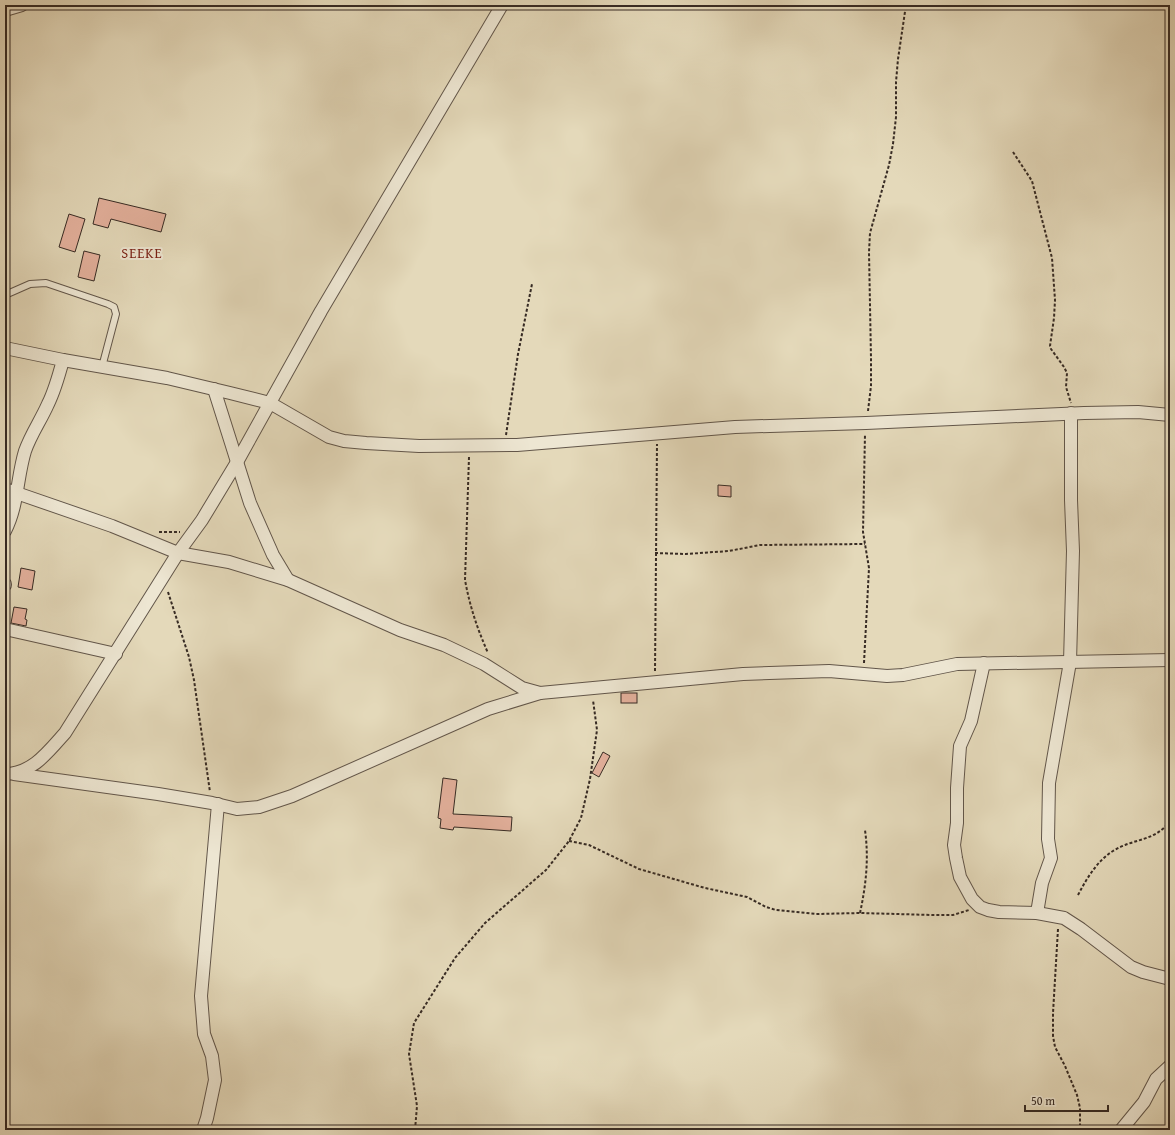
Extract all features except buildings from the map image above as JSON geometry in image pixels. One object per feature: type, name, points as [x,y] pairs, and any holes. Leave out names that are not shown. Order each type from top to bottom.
[{"type":"street","points":[[5,10],[22,5]]},
{"type":"street","points":[[9,774],[31,766],[37,762],[65,733],[178,553],[202,520],[237,462],[325,305],[502,5]]},
{"type":"street","points":[[5,348],[63,360],[167,378],[270,403],[329,437],[344,441],[418,446],[505,446],[657,434],[735,426],[866,423],[1071,413],[1138,412],[1170,416]]},
{"type":"street","points":[[5,530],[12,514],[26,450],[32,434],[54,389],[63,360]]},
{"type":"street","points":[[214,389],[250,503],[273,555],[288,580]]},
{"type":"street","points":[[1037,913],[1042,883],[1051,858],[1048,839],[1049,783],[1070,662],[1073,551],[1070,500],[1071,413]]},
{"type":"street","points":[[5,489],[112,526],[178,553],[229,562],[288,580],[400,630],[444,645],[466,655],[522,688],[540,693]]},
{"type":"street","points":[[5,629],[116,654]]},
{"type":"street","points":[[9,774],[215,804],[237,809],[259,807],[292,796],[488,709],[540,693],[743,674],[829,671],[902,676],[957,664],[1170,660]]},
{"type":"street","points":[[984,663],[971,721],[960,746],[957,788],[957,823],[954,844],[960,877],[972,899],[980,907],[988,910],[999,912],[1037,913],[1059,917],[1070,921],[1131,966],[1143,972],[1170,979]]},
{"type":"street","points":[[203,1130],[215,1080],[212,1056],[204,1034],[201,996],[215,804]]},
{"type":"street","points":[[1121,1130],[1144,1102],[1156,1079],[1170,1066]]},
{"type":"lane","points":[[5,295],[30,284],[46,283],[114,307],[116,314],[102,367]]},
{"type":"path","points":[[863,674],[869,568],[863,525],[866,423],[871,386],[870,233],[889,165],[893,144],[896,117],[896,82],[898,59],[906,5]]},
{"type":"path","points":[[1013,152],[1032,181],[1052,258],[1055,300],[1050,346],[1067,373],[1066,387],[1072,405],[1084,413]]},
{"type":"path","points":[[505,446],[518,354],[532,284]]},
{"type":"path","points":[[655,682],[657,434]]},
{"type":"path","points":[[470,446],[465,580],[476,625],[496,672]]},
{"type":"path","points":[[655,552],[686,554],[729,551],[760,545],[865,544]]},
{"type":"path","points":[[163,578],[189,658],[194,680],[202,741],[215,804]]},
{"type":"path","points":[[414,1130],[417,1106],[409,1054],[414,1023],[455,958],[485,924],[546,870],[569,842],[581,818],[590,779],[597,730],[592,689]]},
{"type":"path","points":[[1078,895],[1092,870],[1112,851],[1158,833],[1165,828],[1170,821]]},
{"type":"path","points":[[860,913],[866,887],[867,874],[865,830]]},
{"type":"path","points":[[569,842],[589,845],[639,869],[705,888],[748,897],[766,907],[776,910],[816,914],[860,913],[954,915],[980,907]]},
{"type":"path","points":[[1059,917],[1053,1036],[1055,1047],[1077,1095],[1080,1108],[1080,1130]]},
{"type":"district","name":"SEEKE","points":[[142,253]]}]
